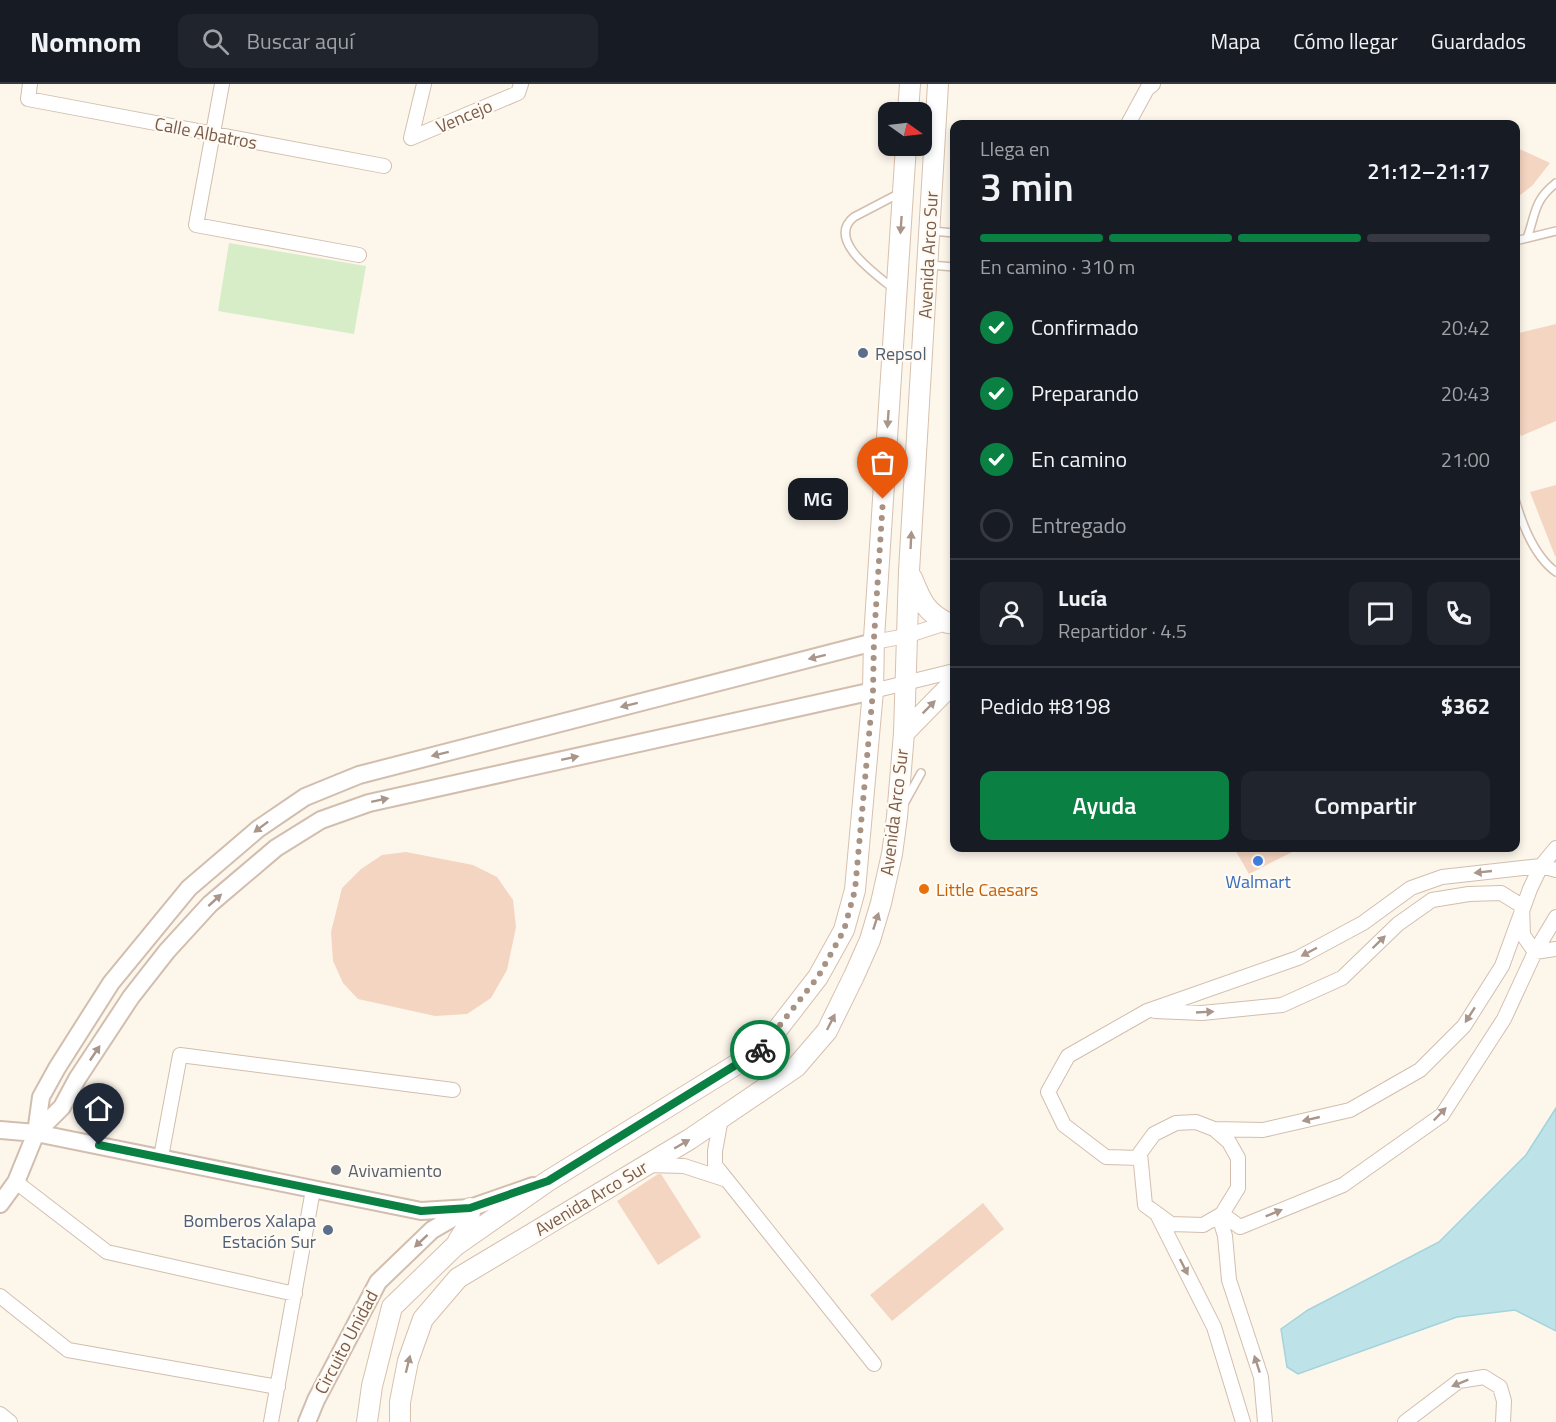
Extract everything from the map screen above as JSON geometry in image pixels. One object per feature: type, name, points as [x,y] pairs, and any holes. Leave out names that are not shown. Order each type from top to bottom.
[{"type":"main road","points":[[909,102],[910,84]]},
{"type":"main road","name":"Avenida Arco Sur","points":[[399,1422],[399,1402],[408,1360],[423,1319],[458,1278],[690,1139],[796,1067],[827,1031],[870,940],[892,854],[904,733],[909,571],[938,84]]},
{"type":"main road","name":"Avenida Arco Sur","points":[[368,1422],[372,1386],[392,1307],[455,1246],[548,1181],[763,1048],[818,977],[844,930],[855,890],[873,691],[874,642],[905,156]]},
{"type":"main road","points":[[909,571],[923,604],[935,616],[950,622]]},
{"type":"main road","points":[[904,733],[950,686]]},
{"type":"main road","points":[[455,1246],[469,1224],[470,1208]]},
{"type":"street","name":"Calle Albatros","points":[[30,84],[28,99],[384,166]]},
{"type":"street","points":[[222,84],[196,225],[359,255]]},
{"type":"street","name":"Vencejo","points":[[424,84],[411,138],[519,89]]},
{"type":"street","points":[[1130,120],[1147,89],[1153,84]]},
{"type":"street","points":[[0,1204],[16,1182],[36,1133],[41,1097],[111,983],[189,888],[258,829],[304,797],[359,775],[874,642],[906,636],[950,622]]},
{"type":"street","points":[[36,1133],[62,1107],[77,1079],[131,997],[167,951],[210,904],[276,848],[321,820],[369,802],[905,684],[950,672]]},
{"type":"street","points":[[1214,1129],[1263,1130],[1350,1110],[1420,1070],[1464,1026],[1502,966],[1522,906],[1541,866],[1556,848]]},
{"type":"street","points":[[1140,1158],[1106,1157],[1064,1125],[1048,1092],[1068,1056],[1146,1011],[1298,958],[1363,923],[1411,888],[1442,877],[1541,866],[1556,870]]},
{"type":"street","points":[[1146,1011],[1202,1012],[1282,1005],[1342,978],[1398,924],[1432,900],[1469,894],[1501,893],[1522,906]]},
{"type":"street","points":[[1522,906],[1523,935],[1535,952]]},
{"type":"street","points":[[1221,1215],[1240,1227],[1343,1185],[1442,1115],[1504,1019],[1535,952],[1556,917]]},
{"type":"street","points":[[1535,952],[1556,949]]},
{"type":"street","points":[[161,1157],[180,1055],[453,1090]]},
{"type":"street","points":[[721,1118],[715,1165],[874,1364]]},
{"type":"street","points":[[1196,1122],[1214,1129],[1229,1142],[1238,1158],[1238,1188],[1221,1215],[1203,1225],[1171,1224],[1145,1205],[1140,1154],[1154,1134],[1176,1123],[1196,1122]]},
{"type":"street","points":[[0,1130],[36,1133],[161,1157],[421,1211],[470,1208]]},
{"type":"street","points":[[644,1165],[684,1166],[727,1180]]},
{"type":"street","name":"Circuito Unidad","points":[[307,1422],[316,1400],[378,1282],[432,1230],[470,1208],[548,1181]]},
{"type":"street","points":[[16,1182],[107,1252],[295,1294]]},
{"type":"street","points":[[271,1422],[313,1190]]},
{"type":"street","points":[[1157,1214],[1214,1327],[1243,1422]]},
{"type":"street","points":[[1221,1215],[1229,1280],[1261,1377],[1264,1422]]},
{"type":"street","points":[[0,1296],[68,1350],[278,1387]]},
{"type":"street","points":[[1405,1422],[1459,1381],[1484,1377],[1500,1387],[1504,1401],[1503,1422]]},
{"type":"street","points":[[0,1414],[10,1422]]},
{"type":"lane","points":[[1527,238],[1538,202],[1544,193],[1556,183]]},
{"type":"lane","points":[[896,291],[864,264],[848,246],[846,227],[849,220],[903,192]]},
{"type":"lane","points":[[929,231],[950,233]]},
{"type":"lane","points":[[1520,240],[1555,232]]},
{"type":"lane","points":[[927,265],[950,267]]},
{"type":"lane","points":[[1520,524],[1546,565],[1556,572]]},
{"type":"lane","points":[[897,818],[921,773]]},
{"type":"green space","points":[[229,243],[366,266],[354,334],[218,311]]},
{"type":"water","points":[[1556,1108],[1556,1331],[1515,1310],[1457,1317],[1298,1374],[1287,1367],[1281,1329],[1308,1310],[1439,1242],[1526,1155]]},
{"type":"building","points":[[1520,149],[1550,163],[1532,186],[1520,195]]},
{"type":"building","points":[[1556,324],[1556,421],[1521,436],[1520,434],[1520,333]]},
{"type":"building","points":[[1556,485],[1556,556],[1555,556],[1530,492]]},
{"type":"building","points":[[406,852],[473,865],[497,877],[513,900],[516,927],[507,970],[491,998],[467,1014],[435,1016],[358,999],[343,983],[333,961],[331,932],[342,888],[361,869],[382,855]]},
{"type":"building","name":"Walmart","points":[[1236,852],[1292,852],[1249,874]]},
{"type":"building","points":[[661,1174],[701,1237],[658,1265],[617,1201]]},
{"type":"building","points":[[983,1203],[1004,1229],[892,1321],[870,1295]]},
{"type":"way so far","points":[[760,1050],[818,977],[844,930],[855,890],[873,691],[883,499]]},
{"type":"place","name":"Repsol","points":[[863,353]]},
{"type":"place","name":"MG","points":[[883,499]]},
{"type":"place","name":"Walmart","points":[[1258,861]]},
{"type":"place","name":"Little Caesars","points":[[924,889]]},
{"type":"place","name":"Avivamiento","points":[[336,1170]]},
{"type":"place","name":"Bomberos Xalapa Estación Sur","points":[[328,1230]]},
{"type":"route","points":[[99,1145],[421,1211],[470,1208],[548,1181],[760,1050]]}]
